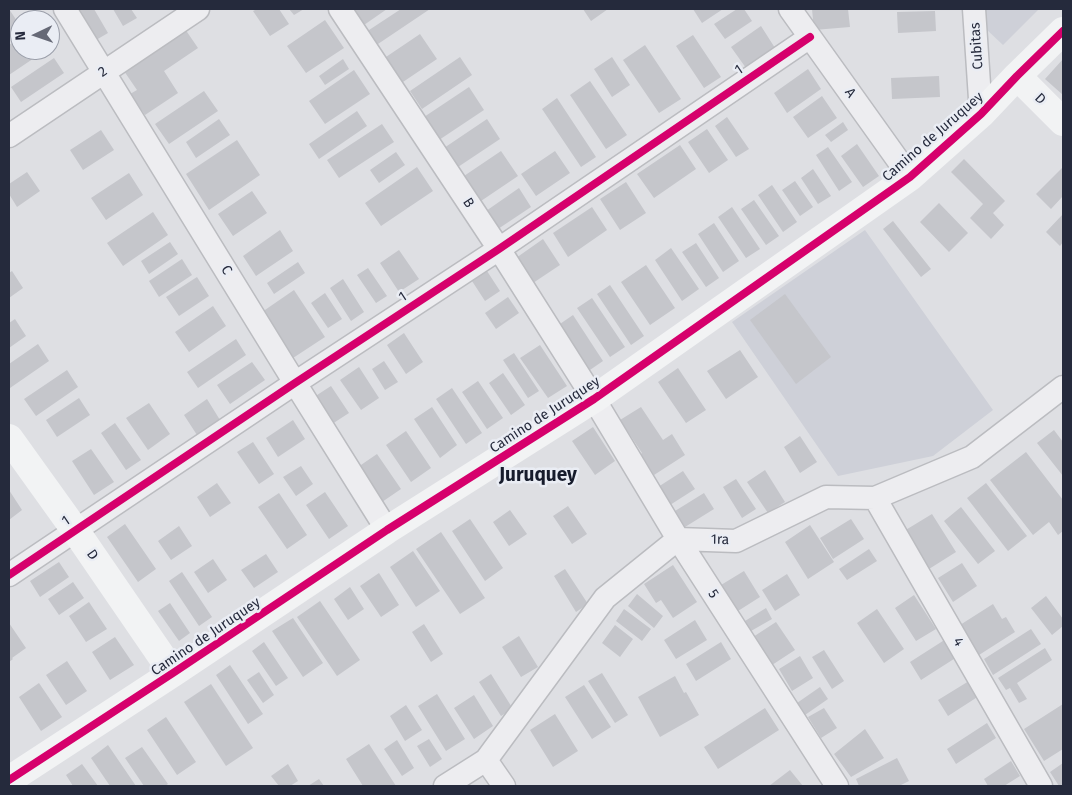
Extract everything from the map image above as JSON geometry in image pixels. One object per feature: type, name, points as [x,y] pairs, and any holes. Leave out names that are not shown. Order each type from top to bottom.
[{"type":"street","name":"C","points":[[65,9],[295,383],[388,530]]},
{"type":"street","name":"2","points":[[9,136],[198,9]]},
{"type":"street","name":"B","points":[[340,9],[499,250],[594,399]]},
{"type":"street","name":"A","points":[[790,9],[910,177]]},
{"type":"street","name":"Cubitas","points":[[974,9],[981,114]]},
{"type":"street","name":"Camino de Juruquey","points":[[9,780],[388,530],[594,399],[910,177],[981,114],[1016,76],[1063,31]]},
{"type":"street","name":"1","points":[[9,575],[295,383],[499,250],[810,37]]},
{"type":"street","name":"D","points":[[1016,76],[1063,122]]},
{"type":"street","name":"1ra","points":[[678,539],[736,540],[826,497],[875,498],[972,457],[1063,387]]},
{"type":"street","name":"5","points":[[594,399],[678,539],[837,786]]},
{"type":"street","name":"D","points":[[9,438],[173,673]]},
{"type":"street","name":"4","points":[[875,498],[1040,786]]},
{"type":"street","points":[[445,786],[486,760],[605,598],[678,539]]},
{"type":"street","points":[[486,760],[504,786]]},
{"type":"shaded area","points":[[985,9],[1039,9],[1003,45],[986,29]]},
{"type":"shaded area","points":[[865,230],[993,410],[933,456],[838,476],[732,322]]},
{"type":"building","points":[[9,9],[10,30],[9,31]]},
{"type":"building","points":[[78,9],[94,9],[108,33],[96,40]]},
{"type":"building","points":[[113,9],[131,9],[137,18],[123,26]]},
{"type":"building","points":[[257,9],[279,9],[289,24],[270,36],[253,11]]},
{"type":"building","points":[[289,9],[304,9],[294,15]]},
{"type":"building","points":[[353,9],[387,9],[364,25]]},
{"type":"building","points":[[401,9],[430,9],[375,46],[366,32]]},
{"type":"building","points":[[583,9],[608,9],[591,21]]},
{"type":"building","points":[[693,9],[723,9],[702,23]]},
{"type":"building","points":[[737,9],[744,9],[752,21],[725,39],[714,24]]},
{"type":"building","points":[[812,9],[848,9],[850,27],[814,30]]},
{"type":"building","points":[[935,11],[936,31],[898,33],[897,12]]},
{"type":"building","points":[[325,20],[344,48],[306,73],[287,46]]},
{"type":"building","points":[[761,26],[775,48],[746,68],[731,47]]},
{"type":"building","points":[[185,29],[198,48],[164,71],[178,93],[145,115],[130,94],[137,90],[124,71]]},
{"type":"building","points":[[420,34],[437,59],[400,84],[383,59]]},
{"type":"building","points":[[693,35],[721,77],[704,88],[676,46]]},
{"type":"building","points":[[9,45],[10,60],[31,60],[9,75]]},
{"type":"building","points":[[645,45],[681,99],[659,113],[623,60]]},
{"type":"building","points":[[460,57],[472,75],[422,109],[410,91]]},
{"type":"building","points":[[612,57],[630,85],[612,97],[594,69]]},
{"type":"building","points":[[343,59],[349,69],[325,85],[319,76]]},
{"type":"building","points":[[1063,59],[1063,95],[1045,79]]},
{"type":"building","points":[[51,60],[55,60],[64,73],[21,102],[11,87]]},
{"type":"building","points":[[808,69],[821,89],[787,113],[774,93]]},
{"type":"building","points":[[354,70],[370,94],[325,124],[309,101]]},
{"type":"building","points":[[939,76],[940,97],[892,99],[891,78]]},
{"type":"building","points":[[590,81],[627,135],[606,149],[570,95]]},
{"type":"building","points":[[469,87],[484,110],[439,140],[424,117]]},
{"type":"building","points":[[204,91],[218,111],[169,144],[155,124]]},
{"type":"building","points":[[822,96],[837,118],[808,138],[793,117]]},
{"type":"building","points":[[557,98],[596,157],[581,167],[542,109]]},
{"type":"building","points":[[357,111],[367,126],[319,159],[309,144]]},
{"type":"building","points":[[727,117],[749,149],[736,157],[715,126]]},
{"type":"building","points":[[219,119],[230,135],[196,158],[186,142]]},
{"type":"building","points":[[487,119],[500,139],[458,167],[444,148]]},
{"type":"building","points":[[843,122],[848,130],[831,142],[825,135]]},
{"type":"building","points":[[382,124],[394,142],[339,178],[327,160]]},
{"type":"building","points":[[707,129],[728,160],[709,173],[688,142]]},
{"type":"building","points":[[101,130],[114,150],[83,170],[70,150]]},
{"type":"building","points":[[237,140],[260,175],[209,210],[186,174]]},
{"type":"building","points":[[857,144],[879,176],[863,187],[841,156]]},
{"type":"building","points":[[680,145],[696,169],[654,198],[637,174]]},
{"type":"building","points":[[828,147],[852,182],[839,191],[816,155]]},
{"type":"building","points":[[501,151],[518,176],[481,201],[464,176]]},
{"type":"building","points":[[555,151],[570,173],[536,196],[521,174]]},
{"type":"building","points":[[396,152],[405,165],[379,183],[370,170]]},
{"type":"building","points":[[964,159],[1005,201],[993,213],[1004,225],[991,239],[970,218],[983,204],[951,172]]},
{"type":"building","points":[[417,167],[433,191],[381,226],[365,203]]},
{"type":"building","points":[[1063,167],[1063,196],[1051,209],[1036,194]]},
{"type":"building","points":[[813,169],[831,196],[818,204],[801,178]]},
{"type":"building","points":[[27,172],[40,191],[17,207],[9,194],[9,184]]},
{"type":"building","points":[[129,173],[143,195],[106,220],[91,198]]},
{"type":"building","points":[[795,181],[813,207],[800,216],[782,190]]},
{"type":"building","points":[[626,182],[646,213],[620,230],[600,199]]},
{"type":"building","points":[[772,185],[797,222],[783,232],[758,195]]},
{"type":"building","points":[[519,188],[531,207],[498,229],[486,211]]},
{"type":"building","points":[[252,191],[267,213],[233,236],[218,214]]},
{"type":"building","points":[[754,200],[779,236],[766,245],[741,209]]},
{"type":"building","points":[[939,203],[968,233],[949,252],[920,222]]},
{"type":"building","points":[[592,207],[607,230],[568,257],[553,233]]},
{"type":"building","points":[[732,207],[760,249],[746,258],[718,217]]},
{"type":"building","points":[[153,212],[168,235],[123,266],[107,243]]},
{"type":"building","points":[[1063,214],[1063,242],[1060,246],[1046,232]]},
{"type":"building","points":[[893,221],[931,269],[921,277],[883,229]]},
{"type":"building","points":[[714,223],[739,261],[723,272],[698,234]]},
{"type":"building","points":[[280,230],[293,251],[256,276],[243,256]]},
{"type":"building","points":[[543,239],[560,265],[533,283],[516,258]]},
{"type":"building","points":[[170,242],[178,254],[149,274],[141,261]]},
{"type":"building","points":[[696,243],[719,278],[706,287],[682,252]]},
{"type":"building","points":[[671,248],[699,289],[682,301],[655,260]]},
{"type":"building","points":[[399,250],[419,279],[399,292],[380,263]]},
{"type":"building","points":[[182,259],[192,275],[159,297],[149,281]]},
{"type":"building","points":[[298,262],[305,273],[274,294],[267,283]]},
{"type":"building","points":[[646,265],[675,308],[650,325],[621,282]]},
{"type":"building","points":[[368,268],[387,296],[376,303],[357,275]]},
{"type":"building","points":[[12,271],[23,288],[9,298],[9,273]]},
{"type":"building","points":[[487,271],[500,291],[485,301],[472,281]]},
{"type":"building","points":[[197,277],[209,296],[179,316],[166,297]]},
{"type":"building","points":[[343,279],[364,312],[351,321],[330,288]]},
{"type":"building","points":[[610,285],[644,336],[631,345],[597,294]]},
{"type":"building","points":[[294,290],[325,337],[293,358],[262,312]]},
{"type":"building","points":[[325,293],[342,319],[328,328],[311,303]]},
{"type":"building","points":[[785,294],[831,357],[796,384],[750,320]]},
{"type":"building","points":[[508,297],[519,313],[496,329],[485,313]]},
{"type":"building","points":[[592,298],[625,347],[610,357],[577,308]]},
{"type":"building","points":[[213,306],[226,326],[189,352],[175,332]]},
{"type":"building","points":[[573,315],[603,361],[587,372],[557,326]]},
{"type":"building","points":[[15,319],[26,336],[9,348],[9,323]]},
{"type":"building","points":[[404,333],[423,362],[406,374],[387,345]]},
{"type":"building","points":[[236,339],[246,355],[198,388],[187,372]]},
{"type":"building","points":[[38,344],[49,361],[10,388],[9,364]]},
{"type":"building","points":[[540,345],[567,386],[548,398],[520,358]]},
{"type":"building","points":[[740,350],[758,377],[726,399],[707,371]]},
{"type":"building","points":[[514,353],[539,391],[528,398],[503,360]]},
{"type":"building","points":[[384,361],[398,382],[385,390],[372,369]]},
{"type":"building","points":[[252,362],[265,380],[230,404],[217,385]]},
{"type":"building","points":[[359,367],[379,398],[361,410],[340,380]]},
{"type":"building","points":[[678,368],[706,410],[686,423],[658,382]]},
{"type":"building","points":[[67,370],[78,387],[36,416],[24,399]]},
{"type":"building","points":[[503,373],[525,405],[511,415],[489,383]]},
{"type":"building","points":[[478,381],[503,418],[487,429],[462,392]]},
{"type":"building","points":[[331,386],[349,413],[332,424],[314,397]]},
{"type":"building","points":[[452,388],[482,433],[466,444],[436,399]]},
{"type":"building","points":[[79,398],[90,415],[57,437],[46,420]]},
{"type":"building","points":[[207,399],[220,420],[197,435],[184,415]]},
{"type":"building","points":[[149,403],[170,434],[148,450],[126,418]]},
{"type":"building","points":[[432,407],[457,445],[440,458],[414,419]]},
{"type":"building","points":[[641,407],[663,440],[672,434],[685,455],[654,475],[620,420]]},
{"type":"building","points":[[293,420],[305,439],[278,457],[266,438]]},
{"type":"building","points":[[115,423],[141,460],[126,470],[101,433]]},
{"type":"building","points":[[593,427],[615,461],[595,475],[572,441]]},
{"type":"building","points":[[1054,430],[1063,442],[1063,476],[1037,443]]},
{"type":"building","points":[[406,431],[431,468],[411,482],[386,445]]},
{"type":"building","points":[[800,436],[817,462],[800,473],[784,447]]},
{"type":"building","points":[[253,442],[274,474],[259,484],[237,452]]},
{"type":"building","points":[[91,449],[114,482],[94,495],[72,461]]},
{"type":"building","points":[[1026,452],[1063,500],[1063,531],[1058,535],[1049,522],[1033,535],[990,480]]},
{"type":"building","points":[[377,454],[401,489],[382,502],[358,467]]},
{"type":"building","points":[[301,466],[313,484],[296,496],[283,477]]},
{"type":"building","points":[[765,470],[785,502],[768,513],[747,482]]},
{"type":"building","points":[[683,471],[695,489],[670,505],[658,487]]},
{"type":"building","points":[[736,479],[756,509],[742,518],[723,487]]},
{"type":"building","points":[[217,483],[231,503],[210,517],[197,497]]},
{"type":"building","points":[[986,483],[1027,536],[1008,551],[967,498]]},
{"type":"building","points":[[9,490],[22,510],[9,520]]},
{"type":"building","points":[[325,492],[348,526],[329,539],[306,505]]},
{"type":"building","points":[[279,493],[307,535],[287,549],[258,507]]},
{"type":"building","points":[[704,493],[714,509],[685,527],[675,511]]},
{"type":"building","points":[[568,506],[587,534],[572,544],[553,516]]},
{"type":"building","points":[[961,507],[995,551],[978,564],[944,521]]},
{"type":"building","points":[[510,510],[527,534],[509,546],[493,522]]},
{"type":"building","points":[[932,514],[956,552],[929,569],[904,531]]},
{"type":"building","points":[[470,519],[503,568],[485,581],[452,531]]},
{"type":"building","points":[[851,519],[864,539],[833,559],[820,538]]},
{"type":"building","points":[[125,524],[156,569],[138,582],[107,537]]},
{"type":"building","points":[[810,525],[834,562],[808,579],[785,542]]},
{"type":"building","points":[[179,526],[192,546],[171,560],[158,541]]},
{"type":"building","points":[[441,532],[485,598],[460,614],[416,549]]},
{"type":"building","points":[[869,549],[877,561],[847,580],[839,569]]},
{"type":"building","points":[[413,551],[440,591],[416,607],[390,567]]},
{"type":"building","points":[[266,554],[278,572],[254,588],[241,570]]},
{"type":"building","points":[[213,559],[227,580],[208,593],[194,572]]},
{"type":"building","points":[[59,562],[69,577],[40,597],[30,581]]},
{"type":"building","points":[[962,563],[977,586],[953,602],[938,578]]},
{"type":"building","points":[[673,565],[697,602],[673,618],[661,600],[656,603],[644,584]]},
{"type":"building","points":[[565,569],[588,604],[576,612],[554,576]]},
{"type":"building","points":[[744,571],[760,597],[738,611],[721,585]]},
{"type":"building","points":[[182,572],[212,617],[199,626],[169,581]]},
{"type":"building","points":[[379,573],[399,605],[381,617],[360,586]]},
{"type":"building","points":[[787,574],[800,595],[775,611],[762,590]]},
{"type":"building","points":[[73,582],[84,598],[59,615],[48,599]]},
{"type":"building","points":[[350,587],[364,609],[348,620],[334,599]]},
{"type":"building","points":[[637,594],[663,616],[654,628],[628,606]]},
{"type":"building","points":[[914,595],[936,629],[916,641],[895,608]]},
{"type":"building","points":[[1046,596],[1063,619],[1063,626],[1052,635],[1031,608]]},
{"type":"building","points":[[320,601],[360,660],[337,676],[297,617]]},
{"type":"building","points":[[89,602],[107,629],[86,642],[69,616]]},
{"type":"building","points":[[170,603],[190,633],[179,641],[158,611]]},
{"type":"building","points":[[993,604],[1002,619],[1006,617],[1015,632],[979,655],[960,625]]},
{"type":"building","points":[[766,608],[772,619],[751,631],[745,621]]},
{"type":"building","points":[[624,609],[651,629],[642,641],[616,621]]},
{"type":"building","points":[[877,609],[904,649],[884,663],[857,623]]},
{"type":"building","points":[[293,618],[323,663],[303,677],[272,631]]},
{"type":"building","points":[[695,620],[707,640],[676,659],[664,640]]},
{"type":"building","points":[[776,622],[795,650],[772,665],[753,637]]},
{"type":"building","points":[[9,623],[26,648],[9,662]]},
{"type":"building","points":[[424,624],[443,654],[431,662],[412,632]]},
{"type":"building","points":[[615,625],[633,639],[620,657],[602,643]]},
{"type":"building","points":[[1031,629],[1041,644],[993,675],[984,659]]},
{"type":"building","points":[[519,636],[538,667],[521,677],[502,647]]},
{"type":"building","points":[[115,637],[134,665],[110,680],[92,652]]},
{"type":"building","points":[[946,639],[957,657],[921,680],[910,662]]},
{"type":"building","points":[[264,642],[288,678],[276,686],[252,651]]},
{"type":"building","points":[[721,642],[731,659],[696,681],[686,664]]},
{"type":"building","points":[[1045,648],[1052,660],[1017,683],[1027,699],[1019,703],[1010,688],[1006,690],[998,678]]},
{"type":"building","points":[[824,650],[844,681],[832,689],[812,657]]},
{"type":"building","points":[[800,656],[813,678],[792,691],[779,669]]},
{"type":"building","points":[[67,661],[87,691],[66,705],[46,675]]},
{"type":"building","points":[[230,665],[263,714],[248,724],[216,675]]},
{"type":"building","points":[[259,672],[274,695],[263,703],[247,680]]},
{"type":"building","points":[[602,673],[628,715],[615,723],[588,681]]},
{"type":"building","points":[[491,674],[513,709],[501,716],[479,682]]},
{"type":"building","points":[[675,676],[699,715],[660,737],[638,697]]},
{"type":"building","points":[[969,681],[979,696],[948,716],[938,700]]},
{"type":"building","points":[[39,683],[62,717],[41,731],[19,697]]},
{"type":"building","points":[[211,684],[253,748],[226,766],[184,702]]},
{"type":"building","points":[[584,685],[611,727],[592,739],[565,697]]},
{"type":"building","points":[[820,687],[828,699],[805,715],[797,703]]},
{"type":"building","points":[[437,694],[465,739],[446,751],[418,706]]},
{"type":"building","points":[[474,695],[493,726],[474,739],[454,708]]},
{"type":"building","points":[[1063,704],[1063,749],[1044,761],[1024,729]]},
{"type":"building","points":[[406,705],[422,730],[405,741],[390,716]]},
{"type":"building","points":[[765,708],[779,730],[718,769],[704,747]]},
{"type":"building","points":[[824,708],[837,728],[821,738],[808,717]]},
{"type":"building","points":[[555,714],[578,751],[553,767],[530,730]]},
{"type":"building","points":[[166,717],[196,762],[177,775],[147,730]]},
{"type":"building","points":[[987,723],[996,738],[956,764],[947,749]]},
{"type":"building","points":[[865,729],[884,758],[851,777],[834,754]]},
{"type":"building","points":[[429,739],[442,759],[430,767],[417,746]]},
{"type":"building","points":[[397,740],[414,768],[402,776],[384,749]]},
{"type":"building","points":[[369,744],[396,786],[363,786],[346,759]]},
{"type":"building","points":[[108,745],[136,786],[110,786],[91,758]]},
{"type":"building","points":[[142,747],[168,784],[165,786],[144,786],[125,758]]},
{"type":"building","points":[[897,758],[909,781],[899,786],[859,786],[856,779]]},
{"type":"building","points":[[1011,761],[1020,776],[1004,786],[988,786],[984,779]]},
{"type":"building","points":[[1063,763],[1063,786],[1059,786],[1050,772]]},
{"type":"building","points":[[82,764],[98,786],[73,786],[66,775]]},
{"type":"building","points":[[288,764],[298,781],[290,786],[279,786],[271,776]]},
{"type":"building","points":[[790,770],[803,786],[769,786]]},
{"type":"building","points":[[319,779],[324,786],[308,786]]},
{"type":"cycle path","points":[[9,780],[387,530],[594,399],[910,177],[981,114],[1063,31]]},
{"type":"cycle path","points":[[9,575],[499,249],[810,37]]},
{"type":"district","name":"Juruquey","points":[[538,476]]}]
